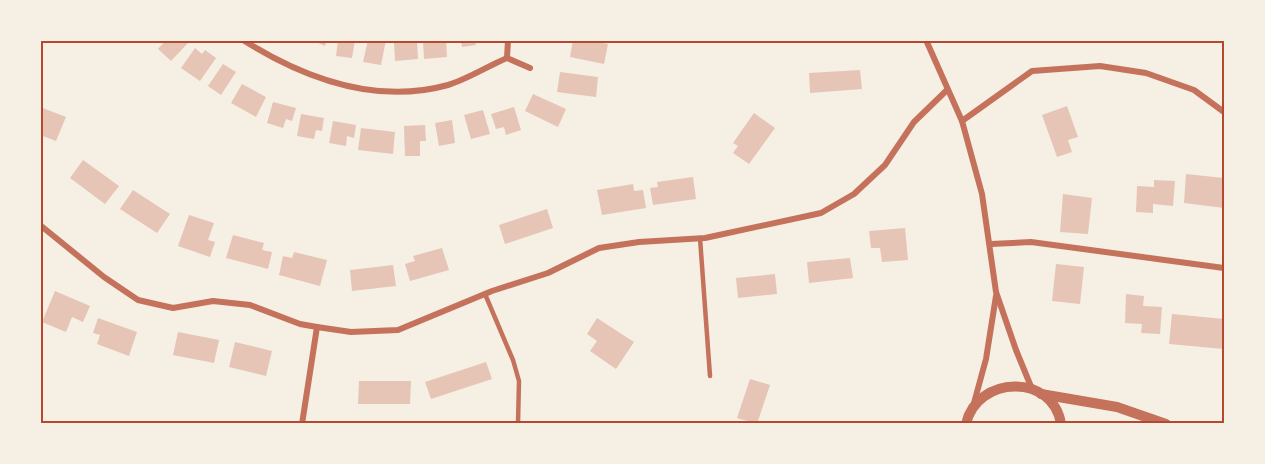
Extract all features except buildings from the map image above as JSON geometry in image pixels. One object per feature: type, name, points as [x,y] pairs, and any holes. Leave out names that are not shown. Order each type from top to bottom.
[{"type":"street","points":[[243,40],[336,85],[377,92],[414,91],[450,84],[507,58],[530,68]]},
{"type":"street","points":[[507,58],[508,40]]},
{"type":"street","points":[[926,40],[962,121],[982,194],[991,244],[996,292],[1016,350],[1037,391],[1053,405],[1061,423]]},
{"type":"street","points":[[962,121],[1032,71],[1100,66],[1146,73],[1194,90],[1224,112]]},
{"type":"street","points":[[40,225],[104,278],[138,300],[173,308],[213,301],[250,304],[300,324],[317,327],[351,332],[398,330],[485,294],[548,273],[599,248],[639,242],[700,238],[822,213],[854,194],[885,165],[914,122],[947,90]]},
{"type":"street","points":[[991,244],[1031,242],[1224,268]]},
{"type":"street","points":[[966,423],[986,359],[996,292]]},
{"type":"street","points":[[302,423],[317,327]]},
{"type":"street","points":[[972,407],[984,395],[999,388],[1016,386],[1118,407],[1166,423]]},
{"type":"lane","points":[[700,238],[710,376]]},
{"type":"lane","points":[[485,294],[513,360],[519,381],[518,423]]}]
